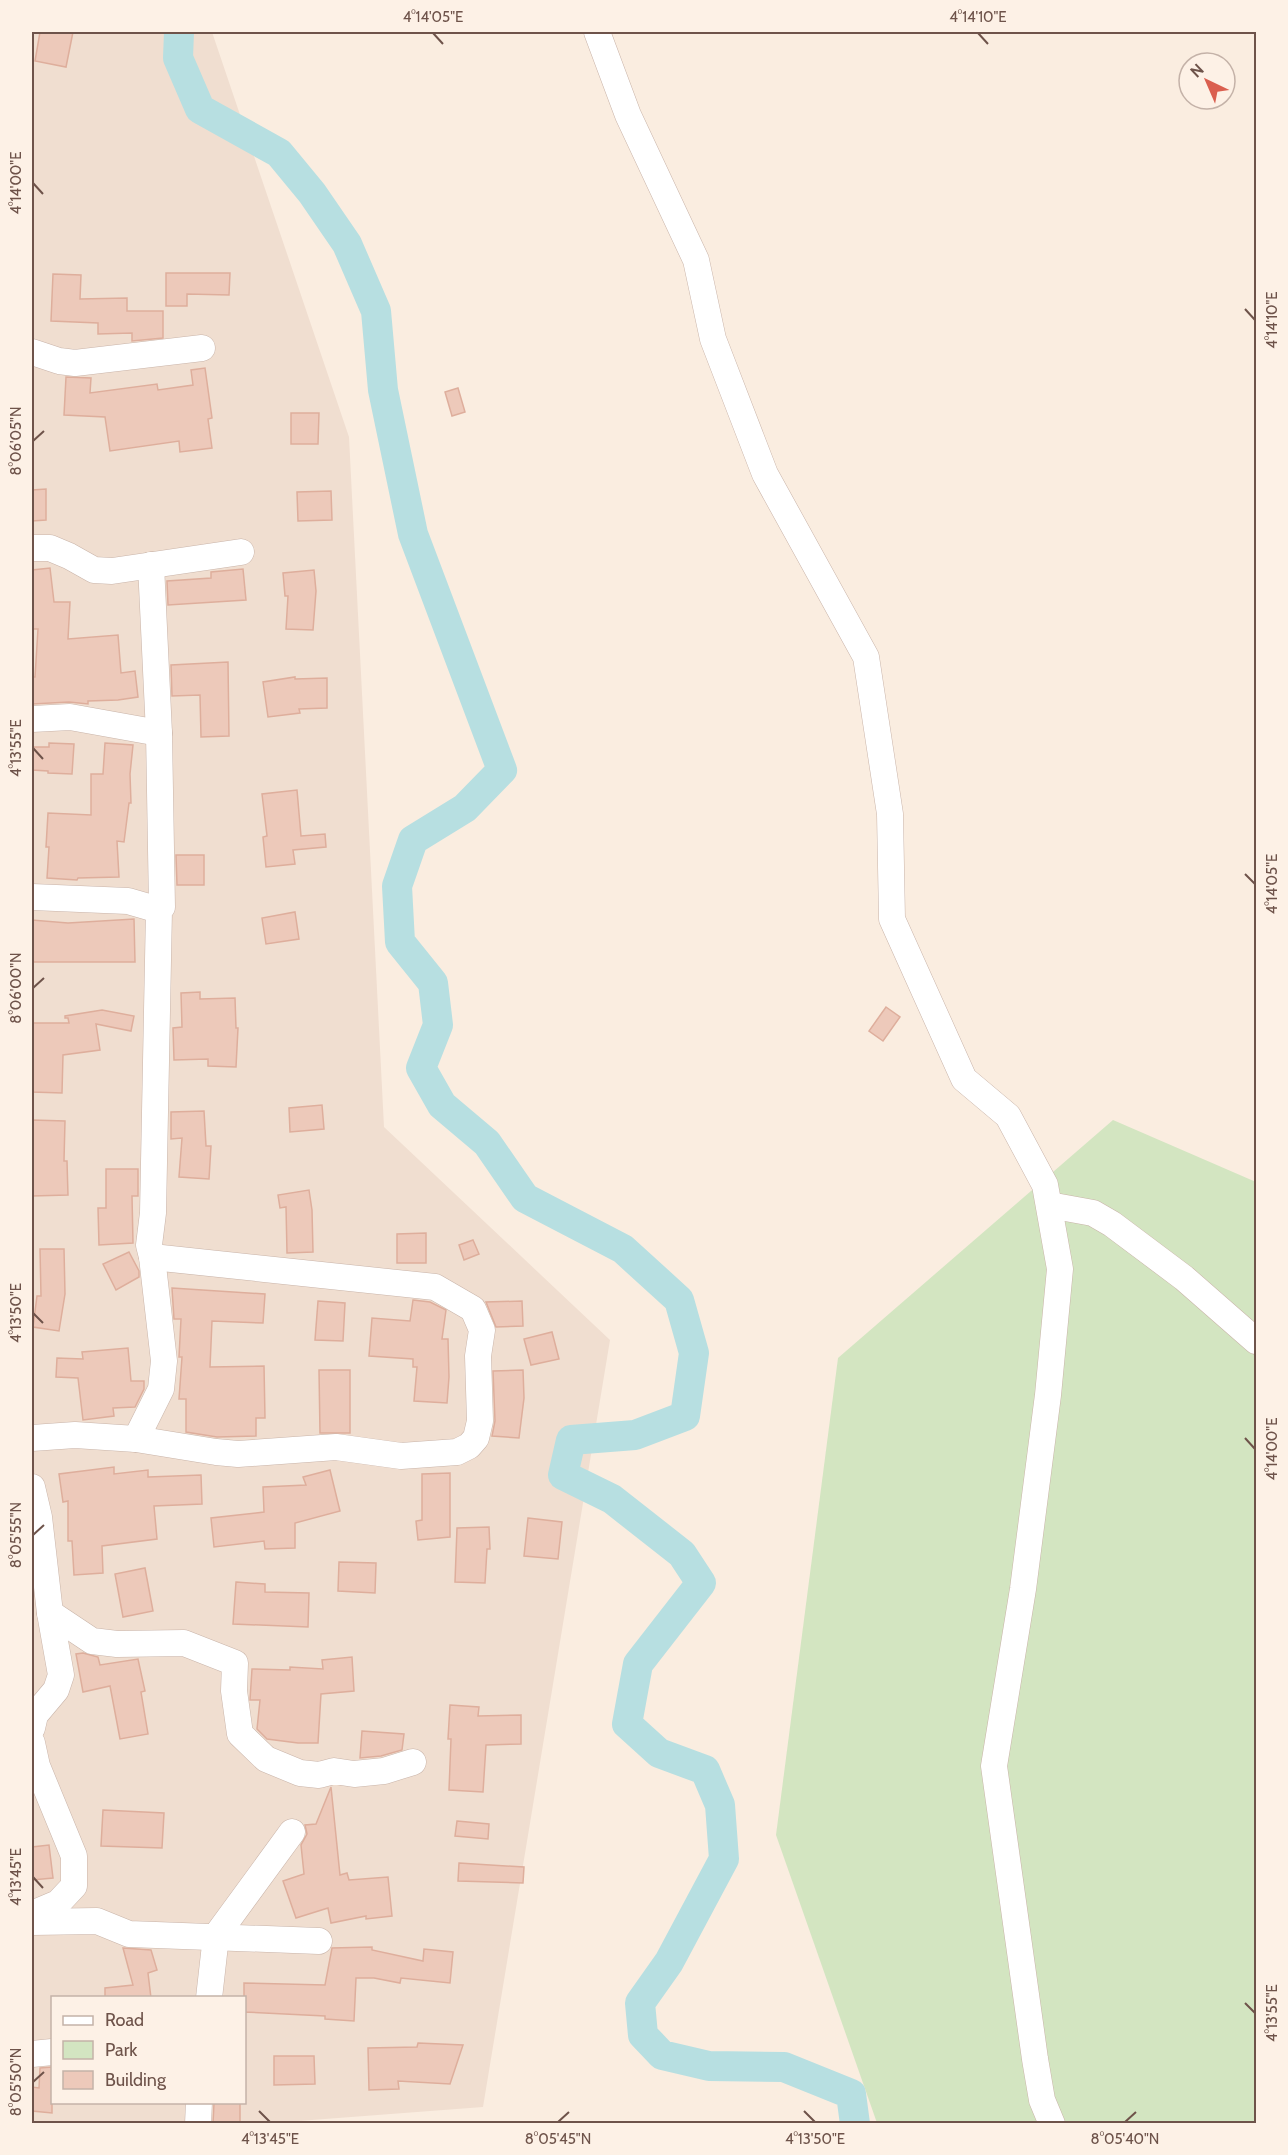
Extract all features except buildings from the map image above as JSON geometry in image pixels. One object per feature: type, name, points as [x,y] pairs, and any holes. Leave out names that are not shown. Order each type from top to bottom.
[{"type":"street","points":[[597,32],[628,115],[696,260],[713,339],[765,474],[866,657],[890,814],[892,919],[964,1079],[1008,1116],[1045,1185],[1060,1269],[1048,1395],[1023,1589],[994,1766],[1035,2059],[1042,2100],[1052,2124]]},
{"type":"street","points":[[32,352],[59,361],[75,363],[202,348]]},
{"type":"street","points":[[32,548],[50,548],[69,555],[94,570],[112,571],[241,552]]},
{"type":"street","points":[[136,1438],[161,1389],[164,1361],[153,1257],[149,1245],[153,1214],[159,910],[162,907],[159,733],[151,565]]},
{"type":"street","points":[[32,719],[70,717],[159,733]]},
{"type":"street","points":[[32,897],[128,901],[159,910]]},
{"type":"street","points":[[1049,1205],[1093,1213],[1112,1224],[1184,1278],[1257,1341]]},
{"type":"street","points":[[32,1438],[75,1435],[136,1438],[227,1453],[336,1447],[401,1456],[457,1452],[469,1446],[476,1438],[480,1420],[478,1356],[482,1330],[473,1309],[435,1287],[153,1257]]},
{"type":"street","points":[[32,1486],[39,1517],[50,1612],[61,1675],[56,1690],[35,1715],[32,1728]]},
{"type":"street","points":[[50,1612],[92,1641],[117,1644],[184,1643],[235,1663],[234,1691],[240,1734],[266,1759],[300,1773],[319,1775],[334,1771],[354,1774],[384,1771],[413,1762]]},
{"type":"street","points":[[32,1743],[37,1767],[74,1856],[74,1886],[97,1921]]},
{"type":"street","points":[[209,1996],[216,1936],[292,1832]]},
{"type":"street","points":[[32,1914],[58,1903],[74,1886]]},
{"type":"street","points":[[32,1922],[97,1921],[129,1934],[319,1941]]},
{"type":"street","points":[[32,2054],[51,2052]]},
{"type":"street","points":[[198,2124],[199,2104]]},
{"type":"shaded area","points":[[32,32],[212,32],[349,437],[384,1127],[610,1340],[483,2107],[259,2124],[32,2124]]},
{"type":"green space","points":[[1113,1120],[1256,1182],[1256,2123],[877,2123],[776,1835],[838,1358]]},
{"type":"waterway","points":[[179,32],[178,58],[200,109],[279,153],[312,193],[347,244],[376,311],[383,390],[413,534],[502,770],[465,808],[413,840],[397,886],[400,942],[433,983],[438,1025],[421,1068],[442,1105],[487,1143],[525,1198],[623,1249],[679,1300],[694,1353],[685,1416],[635,1435],[571,1440],[563,1475],[612,1499],[682,1554],[701,1583],[638,1664],[627,1724],[659,1753],[705,1770],[720,1805],[724,1859],[669,1962],[640,2003],[643,2035],[662,2055],[709,2066],[784,2067],[851,2094],[855,2124]]}]
